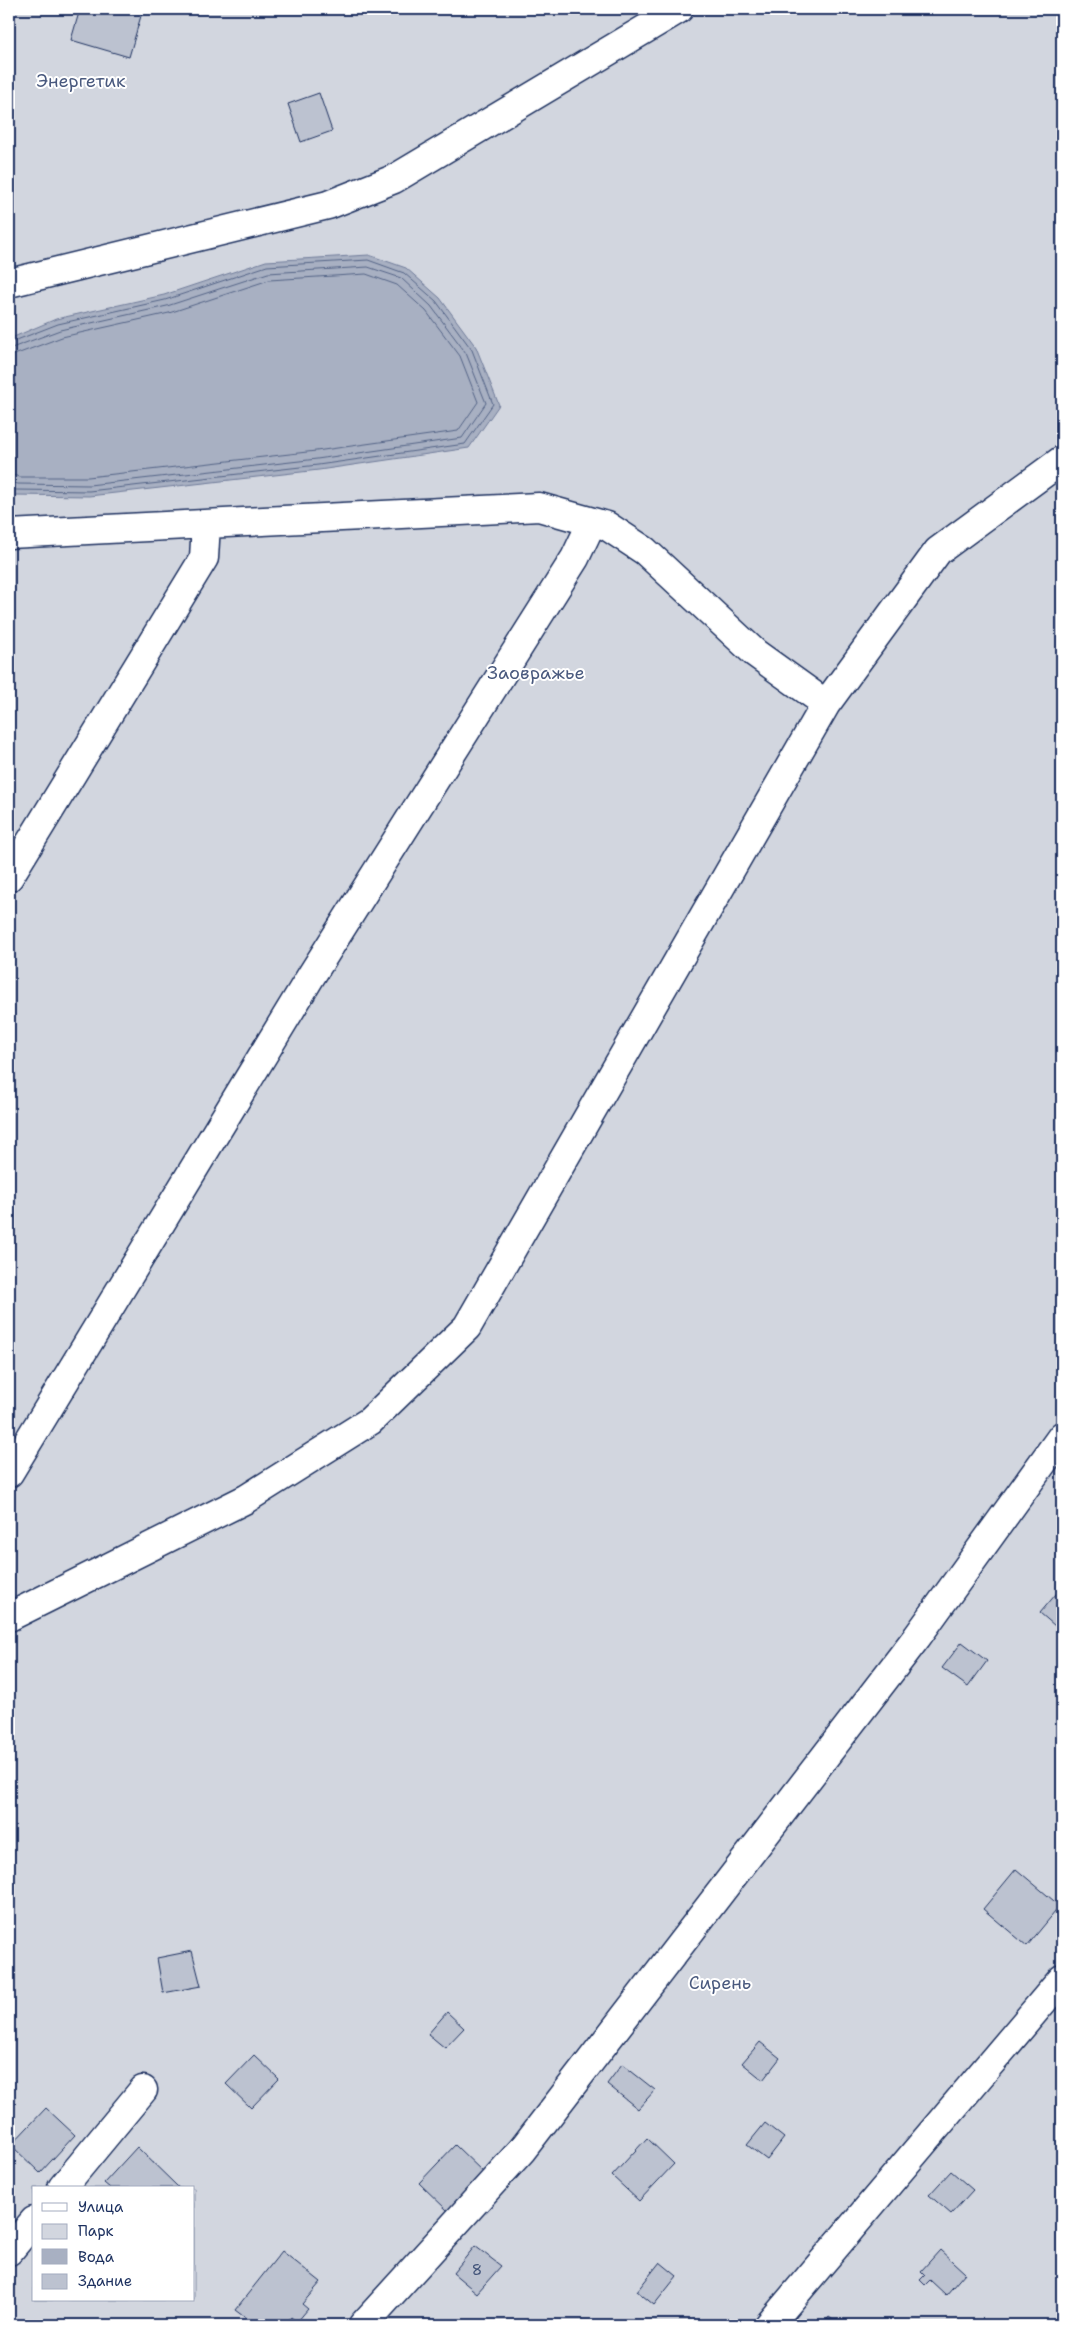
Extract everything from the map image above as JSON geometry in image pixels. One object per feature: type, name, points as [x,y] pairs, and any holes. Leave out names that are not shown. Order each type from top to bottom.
[{"type":"lane","points":[[9,283],[328,205],[394,179],[679,9]]},
{"type":"lane","points":[[9,1617],[246,1499],[353,1432],[370,1421],[467,1327],[826,704],[938,551],[1062,460]]},
{"type":"lane","points":[[9,534],[539,507],[607,526],[645,551],[755,653],[826,704]]},
{"type":"lane","points":[[9,1472],[311,976],[575,558],[592,522]]},
{"type":"lane","points":[[9,877],[204,558],[206,524]]},
{"type":"lane","points":[[363,2325],[522,2150],[917,1637],[1062,1436]]},
{"type":"lane","points":[[769,2325],[1062,1979]]},
{"type":"lane","points":[[64,2186],[144,2090]]},
{"type":"lane","points":[[9,2251],[32,2223]]},
{"type":"green space","name":"Заовражье","points":[[9,9],[1062,9],[1062,2325],[9,2325]]},
{"type":"water","points":[[369,255],[406,268],[440,298],[476,347],[499,405],[469,448],[319,470],[89,496],[13,495],[9,492],[9,339],[56,319],[164,295],[266,261]]},
{"type":"building","points":[[80,9],[143,9],[129,57],[71,40]]},
{"type":"building","points":[[319,93],[332,131],[301,142],[288,104]]},
{"type":"building","points":[[1062,1587],[1062,1632],[1040,1613]]},
{"type":"building","points":[[962,1642],[987,1661],[968,1687],[942,1668]]},
{"type":"building","points":[[1016,1869],[1060,1906],[1027,1946],[983,1909]]},
{"type":"building","points":[[192,1951],[201,1986],[163,1993],[157,1958]]},
{"type":"building","points":[[447,2012],[464,2028],[445,2048],[428,2034]]},
{"type":"building","points":[[760,2042],[780,2058],[763,2080],[742,2063]]},
{"type":"building","points":[[254,2055],[279,2079],[251,2108],[226,2084]]},
{"type":"building","points":[[622,2064],[655,2090],[638,2109],[607,2084]]},
{"type":"building","points":[[46,2108],[75,2135],[40,2173],[11,2145]]},
{"type":"building","points":[[765,2123],[784,2138],[767,2160],[747,2145]]},
{"type":"building","points":[[647,2138],[674,2164],[639,2201],[612,2176]]},
{"type":"building","points":[[455,2145],[485,2174],[449,2212],[419,2183]]},
{"type":"building","points":[[137,2147],[177,2186],[108,2186],[104,2183]]},
{"type":"building","points":[[951,2171],[973,2190],[951,2214],[929,2195]]},
{"type":"building","points":[[475,2246],[501,2266],[477,2293],[453,2273]]},
{"type":"building","points":[[940,2250],[965,2273],[946,2295],[930,2280],[925,2285],[920,2280],[925,2275],[921,2271]]},
{"type":"building","points":[[282,2251],[321,2282],[302,2304],[308,2309],[297,2322],[291,2317],[285,2325],[255,2325],[235,2310]]},
{"type":"building","points":[[660,2262],[677,2276],[654,2305],[637,2291]]},
{"type":"building","points":[[829,2317],[840,2325],[822,2325]]},
{"type":"park label","name":"Энергетик","points":[[81,81]]},
{"type":"park label","name":"Сирень","points":[[720,1983]]}]
